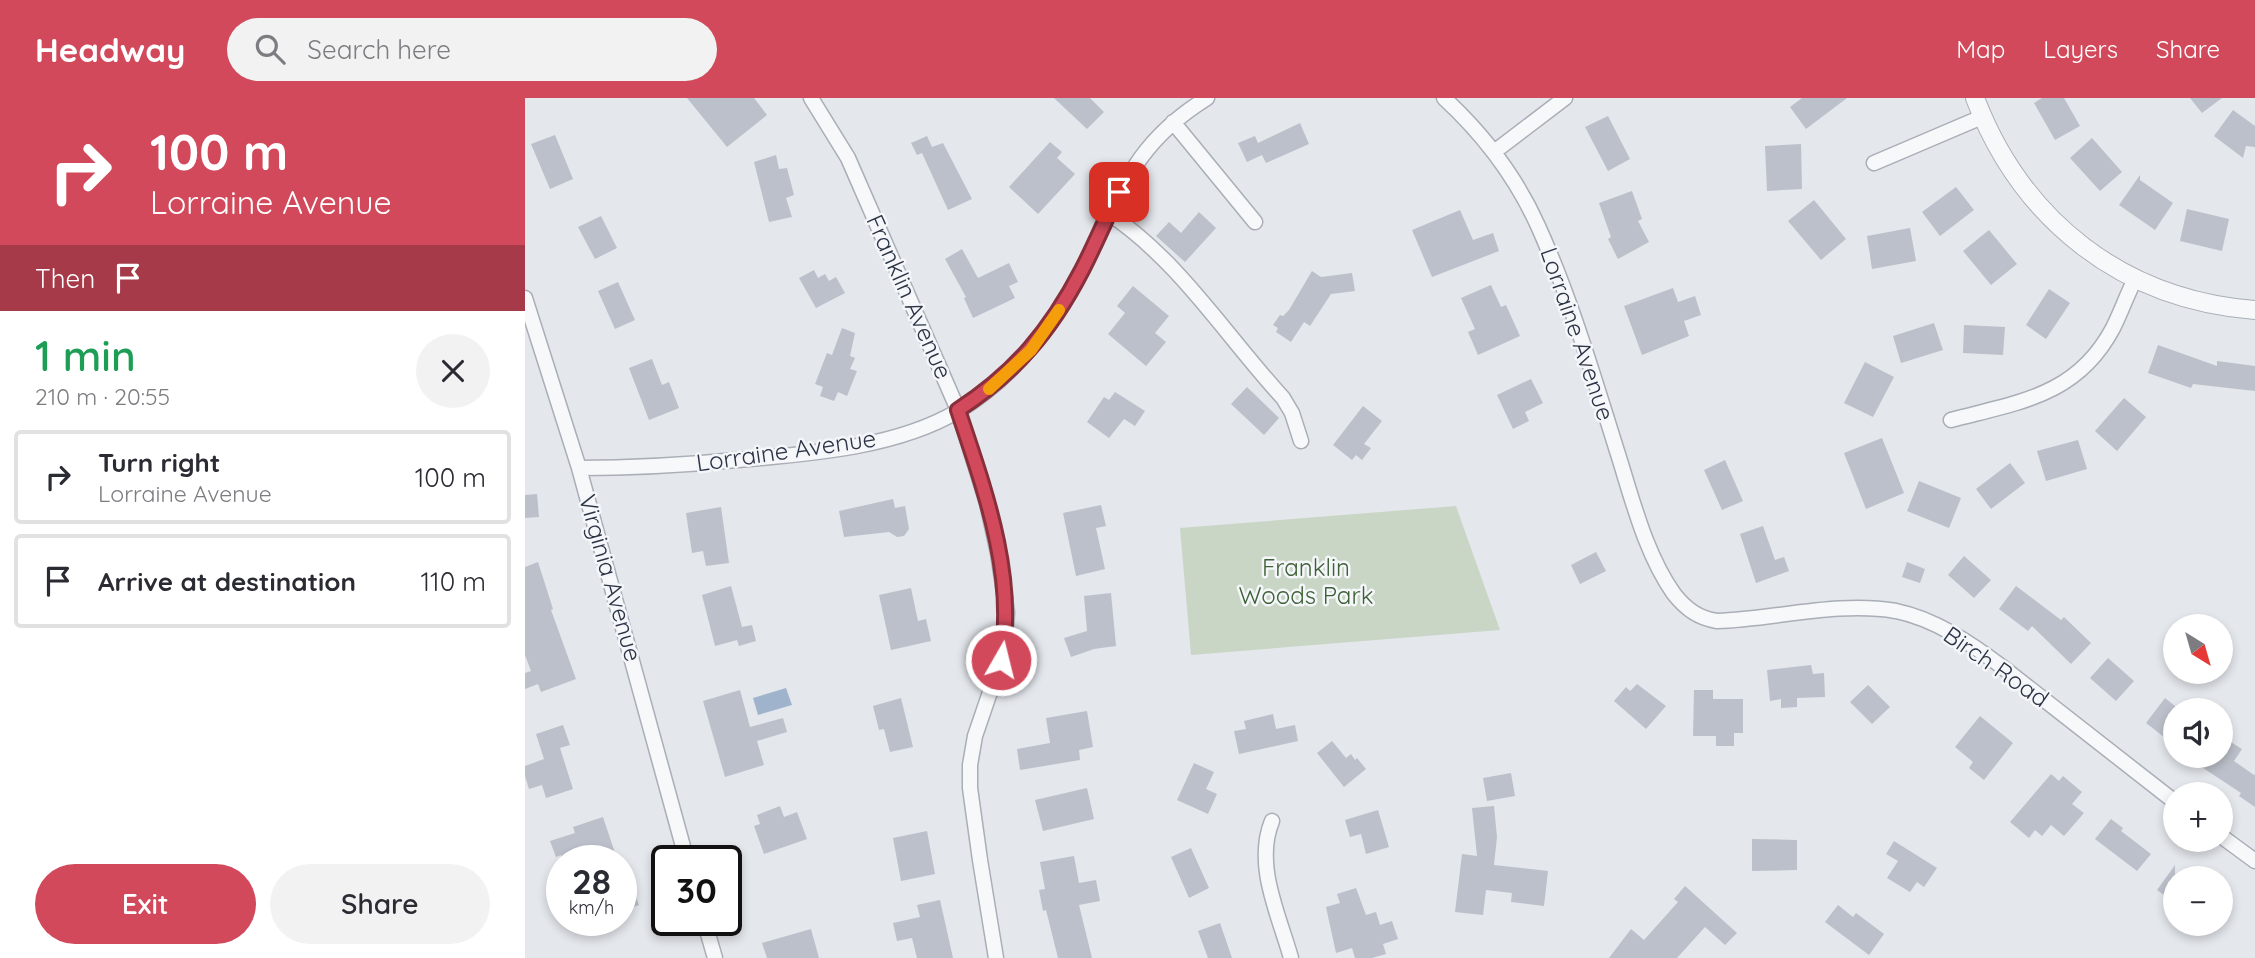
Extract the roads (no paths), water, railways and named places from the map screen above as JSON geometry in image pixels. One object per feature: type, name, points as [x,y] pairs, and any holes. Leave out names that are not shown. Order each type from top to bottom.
[{"type":"street","name":"Franklin Avenue","points":[[811,98],[848,158],[958,410],[993,528],[1006,612],[1001,660],[981,714],[970,765],[970,789],[996,958]]},
{"type":"street","name":"Lorraine Avenue","points":[[579,468],[641,468],[775,457],[835,449],[925,427],[958,410],[1001,380],[1044,333],[1082,270],[1130,171],[1154,140],[1173,122],[1207,98]]},
{"type":"street","name":"Lorraine Avenue","points":[[1444,98],[1494,152],[1537,224],[1578,327],[1641,524],[1673,592]]},
{"type":"street","points":[[1494,152],[1565,98]]},
{"type":"street","points":[[1975,98],[2004,159],[2025,191],[2077,243],[2135,279],[2196,301],[2255,310]]},
{"type":"street","points":[[1874,163],[1982,117]]},
{"type":"street","points":[[1173,122],[1255,222]]},
{"type":"street","points":[[1108,213],[1134,230],[1214,315],[1283,398],[1292,413],[1301,441]]},
{"type":"street","points":[[1951,419],[2031,399],[2066,383],[2083,369],[2097,352],[2112,329],[2135,279]]},
{"type":"street","name":"Virginia Avenue","points":[[525,298],[579,468],[683,845]]},
{"type":"street","name":"Birch Road","points":[[1673,592],[1691,612],[1707,620],[1861,609],[1893,611],[1927,621],[1990,658],[2163,793]]},
{"type":"street","points":[[1272,821],[1265,849],[1266,869],[1291,958]]},
{"type":"street","points":[[2233,845],[2255,861]]},
{"type":"street","points":[[709,936],[715,958]]},
{"type":"water","points":[[786,688],[792,705],[758,715],[753,698]]},
{"type":"park label","name":"Franklin Woods Park","points":[[1306,582]]}]
